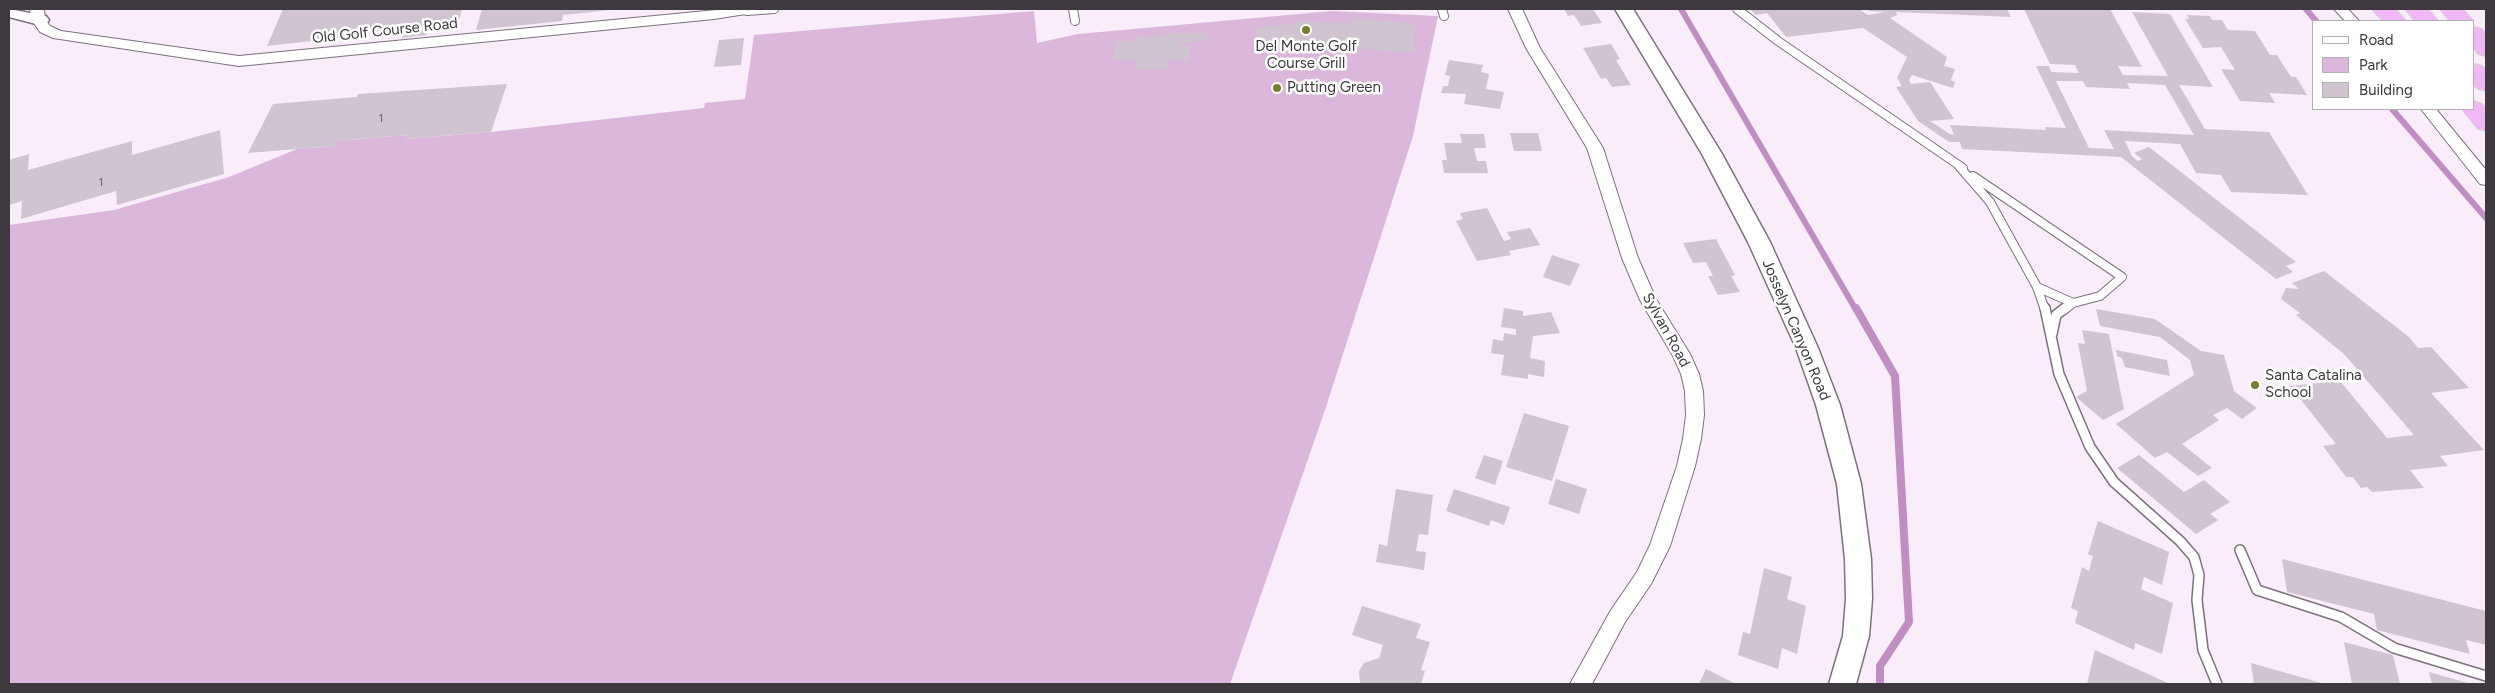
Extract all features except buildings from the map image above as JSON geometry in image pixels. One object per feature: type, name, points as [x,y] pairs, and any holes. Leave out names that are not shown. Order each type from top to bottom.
[{"type":"highway","points":[[2384,9],[2394,20]]},
{"type":"highway","points":[[2416,9],[2426,20]]},
{"type":"highway","points":[[2451,9],[2461,20]]},
{"type":"highway","points":[[2475,35],[2486,49]]},
{"type":"highway","points":[[2475,72],[2486,84]]},
{"type":"highway","points":[[2475,110],[2486,123]]},
{"type":"street","name":"Sylvan Road","points":[[1515,9],[1533,48],[1595,148],[1630,258],[1648,300],[1681,354],[1690,374],[1694,390],[1695,415],[1692,439],[1686,466],[1660,546],[1644,578],[1618,616],[1581,684]]},
{"type":"street","name":"Josselyn Canyon Road","points":[[1624,9],[1702,138],[1759,242],[1803,340],[1828,405],[1849,484],[1858,559],[1859,599],[1856,636],[1843,684]]},
{"type":"street","points":[[2341,9],[2351,20]]},
{"type":"street","name":"Old Golf Course Road","points":[[38,14],[45,29],[58,35],[239,61],[749,10]]},
{"type":"street","points":[[9,12],[38,14]]},
{"type":"street","points":[[2429,110],[2486,180]]},
{"type":"lane","points":[[749,10],[774,9]]},
{"type":"lane","points":[[1073,9],[1075,21]]},
{"type":"lane","points":[[1737,9],[1778,40],[1874,105],[1958,166],[2122,277],[2100,296],[2073,303],[2056,315],[2050,339]]},
{"type":"lane","points":[[1958,166],[1990,202],[2037,287],[2043,301],[2050,339],[2068,401],[2103,469],[2114,482],[2180,540],[2194,557],[2199,575],[2197,600],[2203,650],[2217,684]]},
{"type":"lane","points":[[2037,287],[2073,303]]},
{"type":"lane","points":[[2240,550],[2258,590],[2341,617],[2394,648],[2486,676]]},
{"type":"green space","points":[[1034,11],[1037,43],[1078,34],[1332,11],[1438,16],[1413,136],[1325,410],[1230,684],[9,684],[9,225],[114,210],[229,177],[297,149],[334,146],[337,141],[407,135],[406,139],[491,132],[704,108],[705,103],[745,99],[754,35]]},
{"type":"waterway","points":[[1681,9],[1856,310]]},
{"type":"waterway","points":[[2306,9],[2315,20]]},
{"type":"waterway","points":[[2393,110],[2486,218]]},
{"type":"waterway","points":[[1856,308],[1895,376],[1909,622],[1880,666],[1880,684]]},
{"type":"place","name":"Del Monte Golf Course Grill","points":[[1306,30]]},
{"type":"place","name":"Putting Green","points":[[1277,88]]},
{"type":"place","name":"Santa Catalina School","points":[[2255,385]]}]
